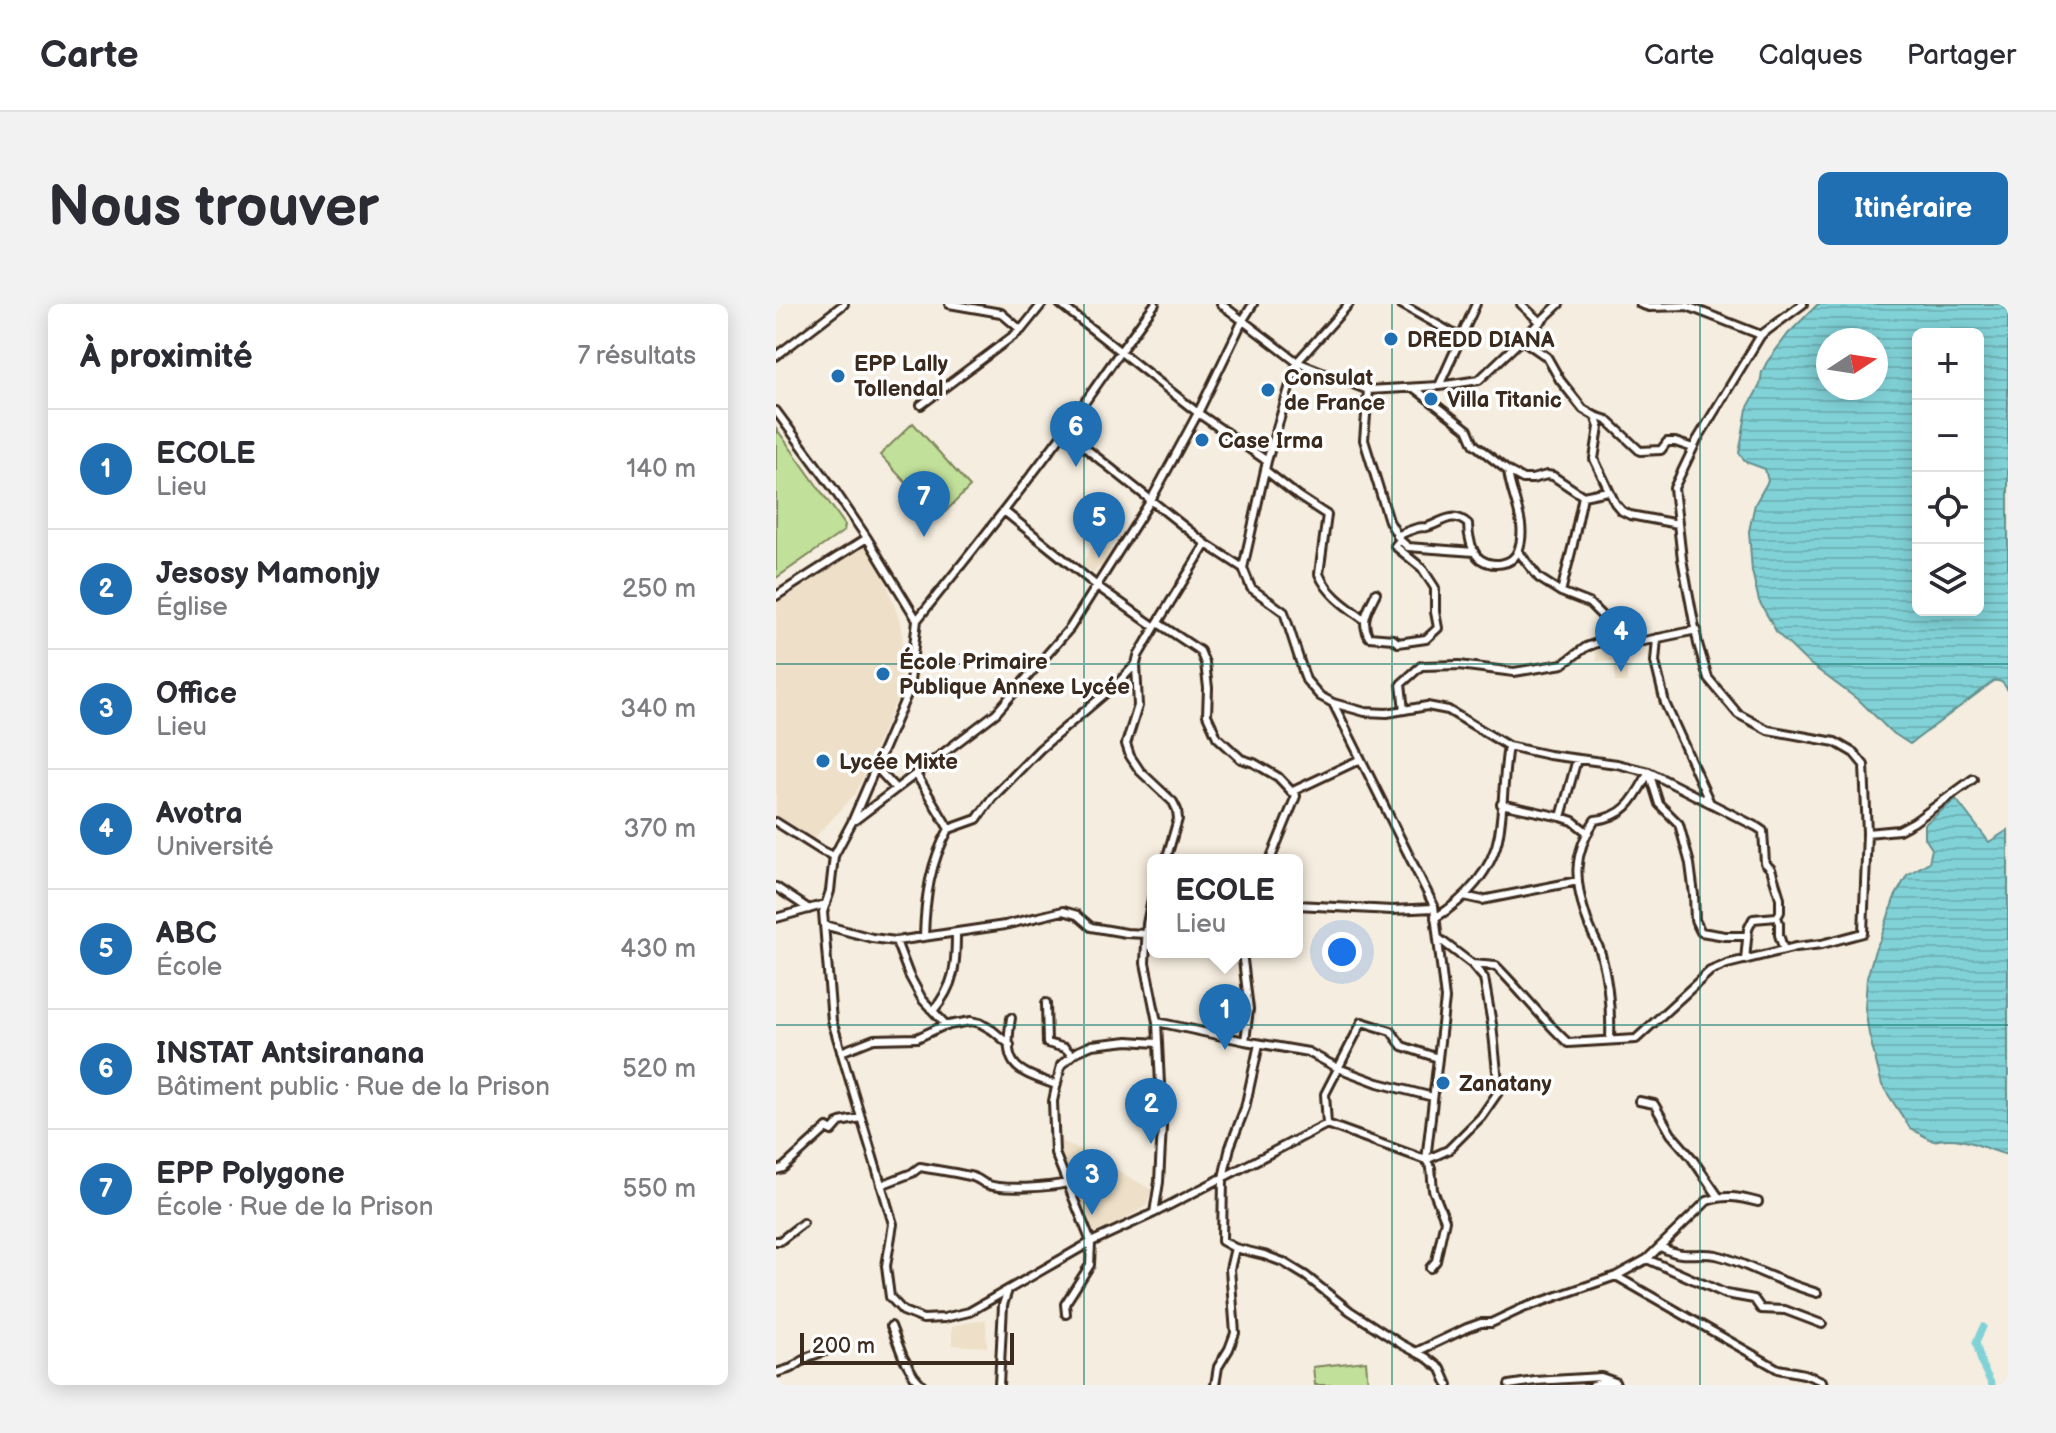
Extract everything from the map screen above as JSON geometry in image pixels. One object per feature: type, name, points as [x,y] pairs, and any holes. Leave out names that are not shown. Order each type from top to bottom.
[{"type":"street","points":[[776,356],[844,304]]},
{"type":"street","points":[[949,304],[1001,313],[1021,330]]},
{"type":"street","points":[[921,405],[1021,330],[1042,304]]},
{"type":"street","points":[[1060,304],[1198,413],[1267,461]]},
{"type":"street","points":[[1155,304],[1004,511],[917,620],[909,690],[852,822],[834,856],[830,891],[823,912],[832,1021],[893,1224],[886,1266],[890,1297],[903,1311],[923,1319],[969,1312],[1091,1242],[1327,1124],[1426,1160],[1445,1220],[1436,1261],[1430,1268]]},
{"type":"street","points":[[1221,304],[1297,362],[1368,390],[1479,380],[1559,304]]},
{"type":"street","points":[[852,822],[996,713],[1070,628],[1151,500],[1253,304]]},
{"type":"street","points":[[1349,304],[1297,362],[1267,461],[1243,568],[1251,588],[1284,612],[1306,680],[1320,696],[1365,712],[1387,713],[1427,706],[1448,710],[1508,746],[1649,772],[1763,831],[1765,863],[1771,869],[1780,898],[1777,917],[1784,950]]},
{"type":"street","points":[[1401,304],[1461,338]]},
{"type":"street","points":[[1439,386],[1476,304]]},
{"type":"street","points":[[1521,304],[1540,322]]},
{"type":"street","points":[[1640,304],[1649,307],[1687,306],[1761,335]]},
{"type":"street","points":[[1472,964],[1496,966],[1568,1043],[1636,1039],[1710,971],[1727,964],[1863,933],[1867,833],[1864,765],[1854,753],[1835,742],[1768,730],[1738,714],[1708,678],[1698,644],[1682,559],[1674,488],[1693,448],[1761,335],[1803,304]]},
{"type":"street","points":[[1521,339],[1547,357],[1560,380],[1583,409],[1607,420],[1640,451],[1661,450],[1667,442],[1693,448]]},
{"type":"street","points":[[1414,388],[1468,430],[1474,444],[1523,479],[1553,476],[1583,496],[1608,491]]},
{"type":"street","points":[[1368,390],[1364,440],[1389,521],[1398,538],[1408,547],[1474,552]]},
{"type":"street","points":[[776,411],[867,538],[917,620]]},
{"type":"street","points":[[1595,416],[1599,427],[1594,459],[1615,503],[1622,511],[1645,519],[1678,524]]},
{"type":"street","points":[[1064,431],[1206,544],[1243,568]]},
{"type":"street","points":[[1265,470],[1327,515],[1319,574],[1341,603],[1365,620]]},
{"type":"street","points":[[1376,593],[1365,614],[1365,629],[1369,637],[1393,639],[1398,643],[1426,639],[1438,628],[1435,588],[1422,568],[1395,546],[1398,538],[1442,519],[1463,519],[1468,524],[1474,552],[1480,559],[1497,564],[1507,563],[1518,551],[1521,529],[1508,471]]},
{"type":"street","points":[[1561,592],[1583,496]]},
{"type":"street","points":[[1004,511],[1097,586],[1200,651],[1208,688],[1207,715],[1217,737],[1241,759],[1278,777],[1296,796],[1272,854]]},
{"type":"street","points":[[776,596],[867,538]]},
{"type":"street","points":[[1168,854],[1178,819],[1177,810],[1173,802],[1140,771],[1126,744],[1138,706],[1138,656],[1206,544]]},
{"type":"street","points":[[1518,551],[1539,578],[1561,592],[1589,603],[1624,642]]},
{"type":"street","points":[[1404,710],[1401,684],[1421,666],[1459,665],[1514,672],[1563,664],[1586,647],[1608,639],[1624,642],[1697,630]]},
{"type":"street","points":[[1657,638],[1655,662],[1665,703],[1710,803]]},
{"type":"street","points":[[924,937],[930,878],[949,829],[977,819],[992,798],[1040,749],[1136,664]]},
{"type":"street","points":[[1333,703],[1434,908],[1445,999],[1426,1160]]},
{"type":"street","points":[[1435,918],[1464,896],[1492,857],[1499,835],[1508,746]]},
{"type":"street","points":[[1291,792],[1361,759]]},
{"type":"street","points":[[1561,817],[1577,759]]},
{"type":"street","points":[[876,767],[896,789]]},
{"type":"street","points":[[1610,1040],[1611,999],[1601,952],[1587,920],[1576,865],[1580,849],[1595,820],[1607,819],[1627,808],[1649,772]]},
{"type":"street","points":[[1649,772],[1659,804],[1679,824],[1690,864],[1695,920],[1701,932],[1747,936]]},
{"type":"street","points":[[916,774],[949,829]]},
{"type":"street","points":[[1867,833],[1899,830],[1973,779]]},
{"type":"street","points":[[867,787],[880,801]]},
{"type":"street","points":[[1501,804],[1561,817],[1573,821],[1588,833]]},
{"type":"street","points":[[776,822],[834,856]]},
{"type":"street","points":[[1464,896],[1482,900],[1578,881]]},
{"type":"street","points":[[776,887],[809,909]]},
{"type":"street","points":[[776,918],[826,904]]},
{"type":"street","points":[[1303,905],[1392,910],[1434,908]]},
{"type":"street","points":[[824,925],[896,941],[1024,921],[1063,911],[1077,915],[1091,927],[1146,934]]},
{"type":"street","points":[[1745,960],[1748,929],[1753,919],[1777,917]]},
{"type":"street","points":[[1147,928],[1145,963],[1157,1022],[1162,1126],[1154,1213]]},
{"type":"street","points":[[933,1011],[945,997],[951,983],[956,933]]},
{"type":"street","points":[[1426,1160],[1448,1150],[1481,1117],[1499,1091],[1484,978],[1472,964],[1438,938]]},
{"type":"street","points":[[896,941],[917,991],[947,1026]]},
{"type":"street","points":[[1243,958],[1249,1009],[1245,1041]]},
{"type":"street","points":[[1046,1003],[1047,1043],[1065,1048],[1072,1055]]},
{"type":"street","points":[[1011,1018],[1010,1058],[1015,1066],[1026,1074],[1056,1085]]},
{"type":"street","points":[[841,1052],[874,1039],[917,1038],[947,1026],[971,1021],[980,1023],[1010,1045]]},
{"type":"street","points":[[1157,1022],[1308,1052],[1338,1068],[1378,1083],[1433,1097]]},
{"type":"street","points":[[1327,1124],[1325,1094],[1362,1022],[1391,1031],[1402,1046],[1438,1058]]},
{"type":"street","points":[[1066,1314],[1065,1304],[1090,1265],[1091,1242],[1055,1153],[1053,1101],[1061,1065],[1072,1055],[1092,1045],[1128,1041],[1157,1043]]},
{"type":"street","points":[[1259,1044],[1245,1108],[1230,1147],[1223,1178],[1222,1241],[1283,1262],[1322,1287],[1350,1311],[1441,1369],[1448,1385]]},
{"type":"street","points":[[1639,1101],[1654,1104],[1671,1134],[1718,1196]]},
{"type":"street","points":[[776,1170],[783,1168],[827,1128],[832,1131],[840,1122],[861,1118]]},
{"type":"street","points":[[881,1185],[920,1167],[968,1175],[988,1185],[1021,1188],[1067,1183]]},
{"type":"street","points":[[1416,1352],[1467,1328],[1491,1323],[1523,1308],[1616,1276],[1647,1259],[1707,1201],[1718,1196],[1730,1195],[1758,1202]]},
{"type":"street","points":[[776,1241],[803,1223]]},
{"type":"street","points":[[1661,1247],[1688,1256],[1714,1255],[1817,1293]]},
{"type":"street","points":[[1215,1385],[1218,1367],[1235,1333],[1230,1269],[1235,1248]]},
{"type":"street","points":[[1647,1259],[1726,1294],[1754,1299],[1761,1309],[1785,1310],[1822,1324]]},
{"type":"street","points":[[1616,1276],[1778,1369],[1804,1374],[1822,1381],[1823,1385]]},
{"type":"street","points":[[999,1385],[1003,1305],[1008,1290]]},
{"type":"street","points":[[891,1326],[903,1357],[922,1385]]},
{"type":"street","points":[[776,1372],[792,1368],[808,1357],[836,1347]]},
{"type":"street","points":[[1509,1385],[1601,1377],[1615,1382],[1613,1385],[1603,1382],[1593,1385]]},
{"type":"shaded area","points":[[1096,540],[1113,550],[1114,555],[1104,571],[1098,567],[1094,573],[1081,565]]},
{"type":"shaded area","name":"Lycée Mixte","points":[[861,542],[882,571],[902,627],[900,691],[856,793],[811,842],[776,819],[776,602]]},
{"type":"shaded area","points":[[1596,651],[1627,651],[1627,682],[1615,682],[1615,661],[1596,661]]},
{"type":"shaded area","points":[[1058,1140],[1082,1150],[1152,1190],[1146,1206],[1094,1233],[1087,1223],[1058,1148]]},
{"type":"shaded area","points":[[986,1319],[987,1347],[952,1345],[952,1326]]},
{"type":"green space","points":[[913,423],[970,487],[939,518],[880,455]]},
{"type":"green space","points":[[776,428],[845,525],[844,531],[776,578]]},
{"type":"green space","points":[[1366,1361],[1368,1385],[1315,1385],[1313,1367]]},
{"type":"water","points":[[1818,304],[2008,304],[2008,691],[2002,683],[1994,681],[1910,744],[1806,661],[1777,633],[1759,601],[1752,571],[1749,531],[1755,504],[1768,481],[1765,469],[1746,462],[1739,453],[1747,409],[1760,385],[1767,362],[1788,334]]},
{"type":"water","points":[[1956,799],[1989,842],[2008,830],[2008,1155],[1954,1139],[1933,1141],[1910,1128],[1882,1085],[1865,1008],[1867,978],[1894,899],[1907,875],[1929,862],[1932,849],[1925,838],[1925,824]]},
{"type":"waterway","points":[[1983,1327],[1976,1342],[1992,1385]]},
{"type":"place","name":"DREDD DIANA","points":[[1391,339]]},
{"type":"place","name":"EPP Lally Tollendal","points":[[838,376]]},
{"type":"place","name":"Consulat de France","points":[[1268,390]]},
{"type":"place","name":"Villa Titanic","points":[[1431,399]]},
{"type":"place","name":"Case Irma","points":[[1202,440]]},
{"type":"place","name":"INSTAT Antsiranana","points":[[1076,467]]},
{"type":"place","name":"EPP Polygone","points":[[924,537]]},
{"type":"place","name":"ABC","points":[[1099,558]]},
{"type":"place","name":"Avotra","points":[[1621,672]]},
{"type":"place","name":"École Primaire Publique Annexe Lycée","points":[[883,674]]},
{"type":"place","name":"Lycée Mixte","points":[[823,761]]},
{"type":"place","name":"ECOLE","points":[[1225,1050]]},
{"type":"place","name":"Zanatany","points":[[1443,1083]]},
{"type":"place","name":"Jesosy Mamonjy","points":[[1151,1144]]},
{"type":"place","name":"Office","points":[[1092,1215]]}]
